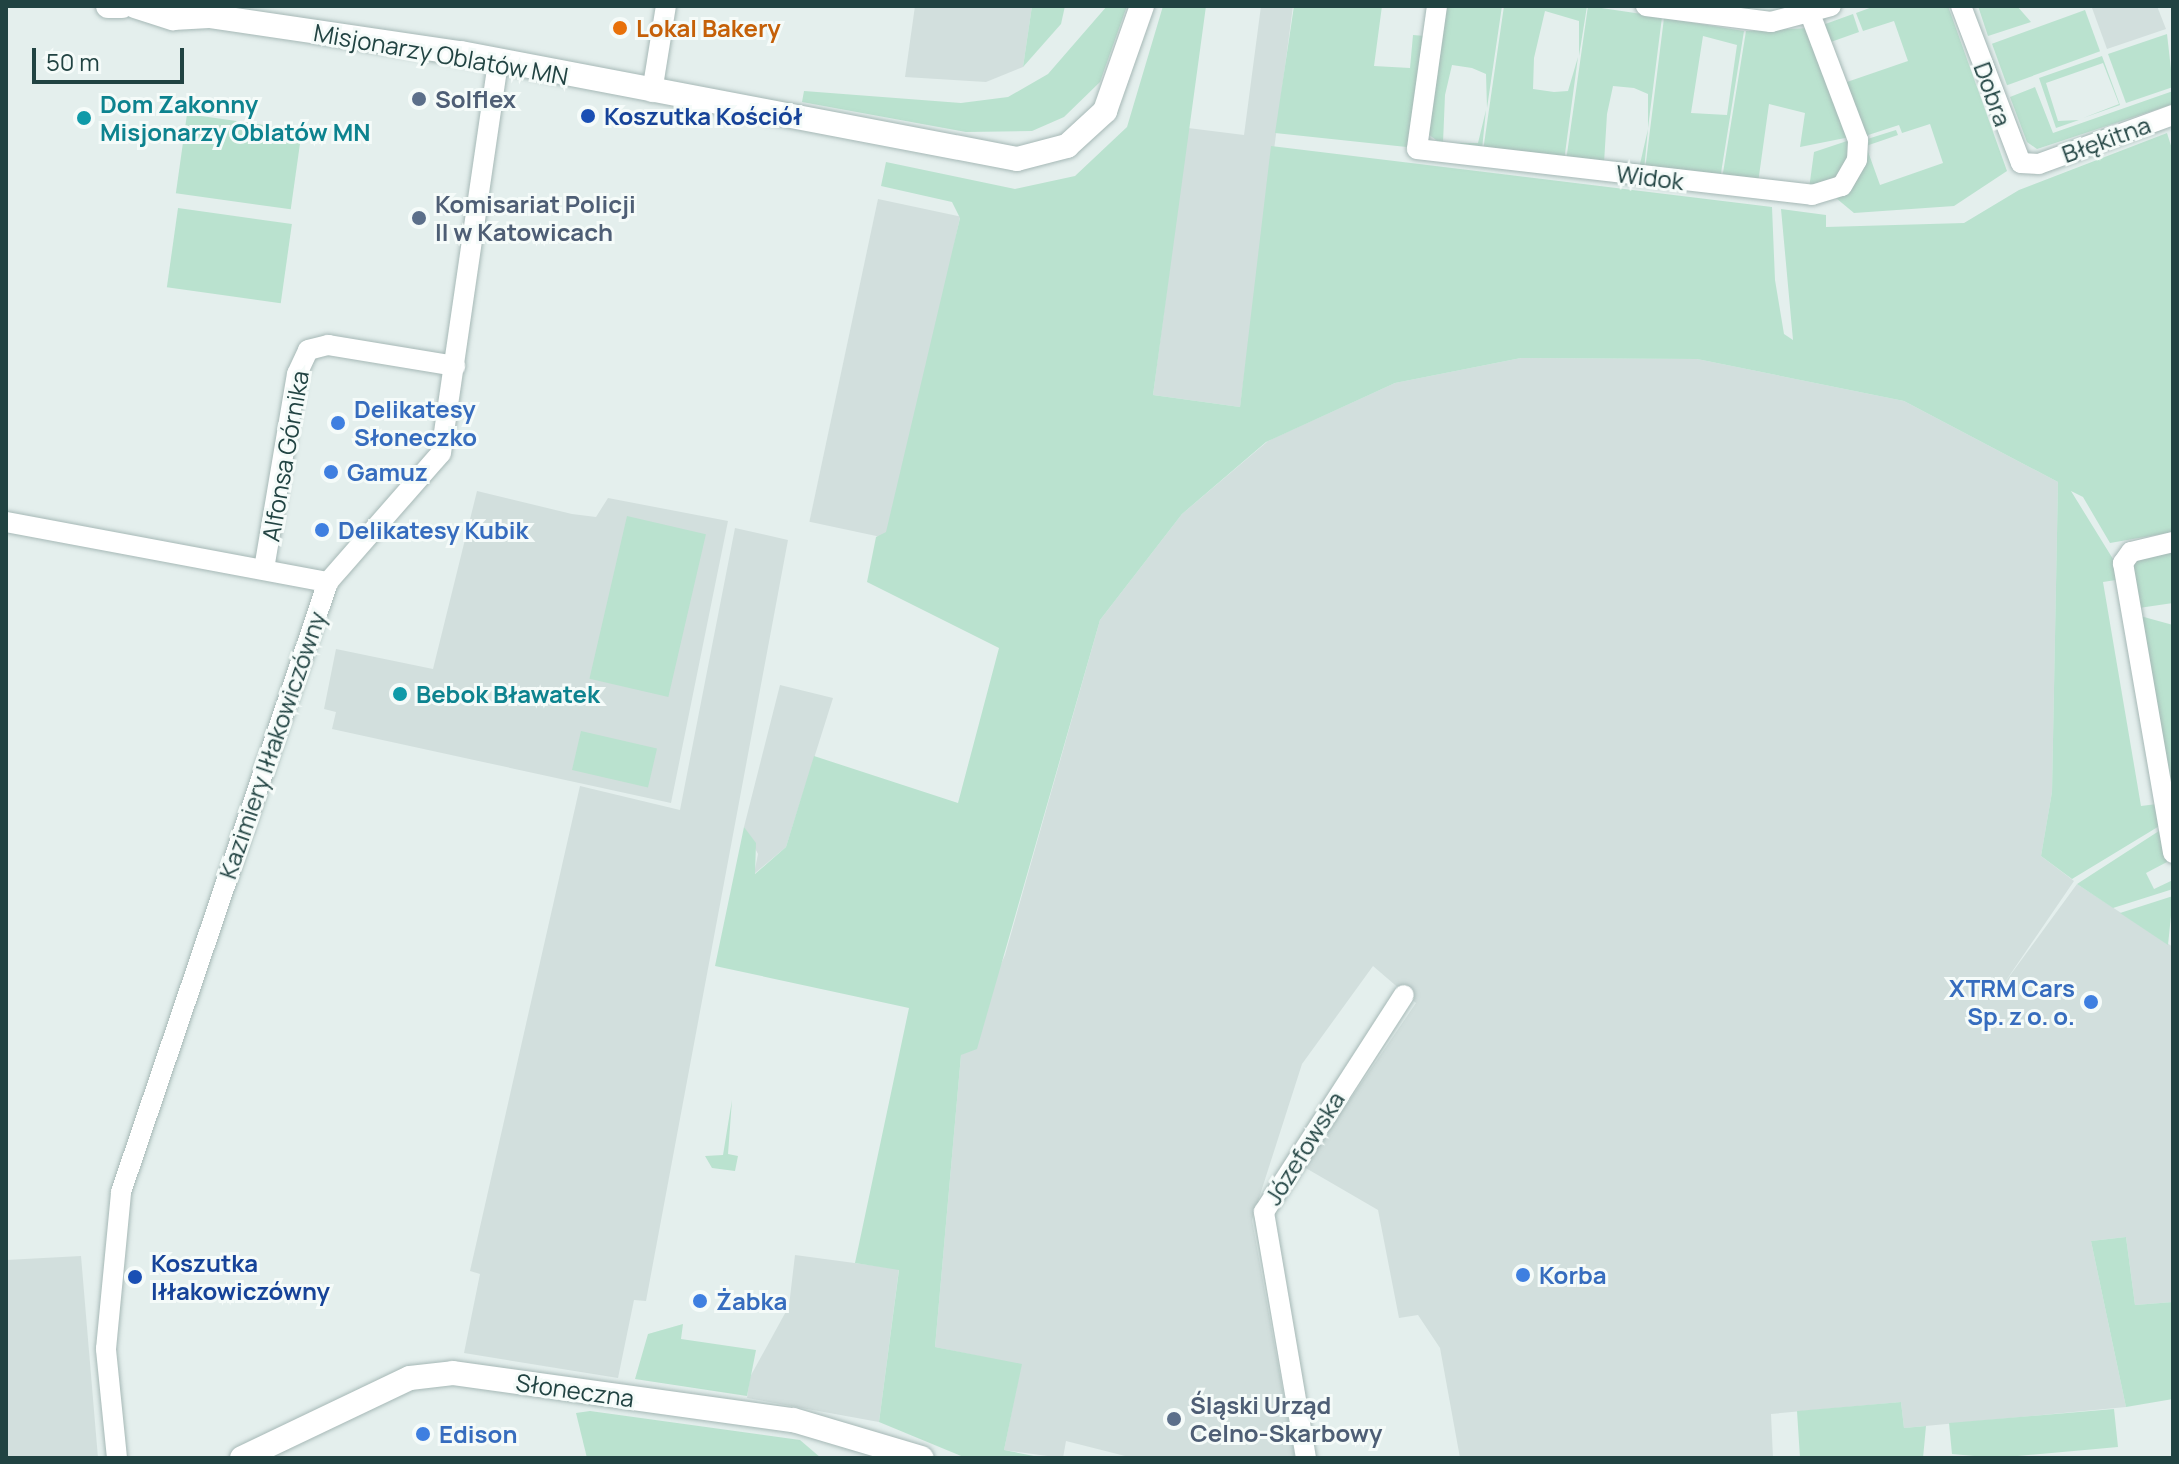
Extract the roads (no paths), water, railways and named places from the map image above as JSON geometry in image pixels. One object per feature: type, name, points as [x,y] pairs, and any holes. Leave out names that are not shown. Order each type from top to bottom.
[{"type":"street","points":[[108,6],[122,6]]},
{"type":"street","name":"Misjonarzy Oblatów MN","points":[[135,6],[173,18],[201,11],[498,61],[916,145],[1028,158],[1067,146],[1105,111],[1142,6]]},
{"type":"street","points":[[652,92],[666,6]]},
{"type":"street","name":"Widok","points":[[1437,6],[1417,149],[1812,195],[1842,186],[1857,160],[1858,140],[1808,10]]},
{"type":"street","points":[[1646,6],[1751,22],[1831,6]]},
{"type":"street","name":"Dobra","points":[[1961,6],[2016,158],[2039,164]]},
{"type":"street","name":"Kazimiery Iłłakowiczówny","points":[[117,1458],[107,1410],[106,1334],[121,1192],[328,582],[441,453],[498,61]]},
{"type":"street","name":"Błękitna","points":[[2039,164],[2173,115]]},
{"type":"street","name":"Alfonsa Górnika","points":[[264,569],[297,374],[308,350],[328,345],[455,366]]},
{"type":"street","name":"Alfonsa Górnika","points":[[6,522],[328,582]]},
{"type":"street","points":[[2173,542],[2131,552],[2123,563],[2173,853]]},
{"type":"street","name":"Józefowska","points":[[1306,1458],[1264,1212],[1404,995]]},
{"type":"street","name":"Słoneczna","points":[[242,1458],[410,1378],[453,1373],[793,1420],[886,1452],[921,1458]]},
{"type":"place","name":"Lokal Bakery","points":[[620,28]]},
{"type":"place","name":"Solflex","points":[[419,99]]},
{"type":"place","name":"Koszutka Kościół","points":[[588,116]]},
{"type":"place","name":"Dom Zakonny Misjonarzy Oblatów MN","points":[[84,118]]},
{"type":"place","name":"Komisariat Policji II w Katowicach","points":[[419,218]]},
{"type":"place","name":"Delikatesy Słoneczko","points":[[338,423]]},
{"type":"place","name":"Gamuz","points":[[331,472]]},
{"type":"place","name":"Delikatesy Kubik","points":[[322,530]]},
{"type":"place","name":"Bebok Bławatek","points":[[400,694]]},
{"type":"place","name":"XTRM Cars Sp. z o. o.","points":[[2091,1002]]},
{"type":"place","name":"Korba","points":[[1523,1275]]},
{"type":"place","name":"Koszutka Iłłakowiczówny","points":[[135,1277]]},
{"type":"place","name":"Żabka","points":[[700,1301]]},
{"type":"place","name":"Śląski Urząd Celno-Skarbowy","points":[[1174,1419]]},
{"type":"place","name":"Edison","points":[[423,1434]]}]
